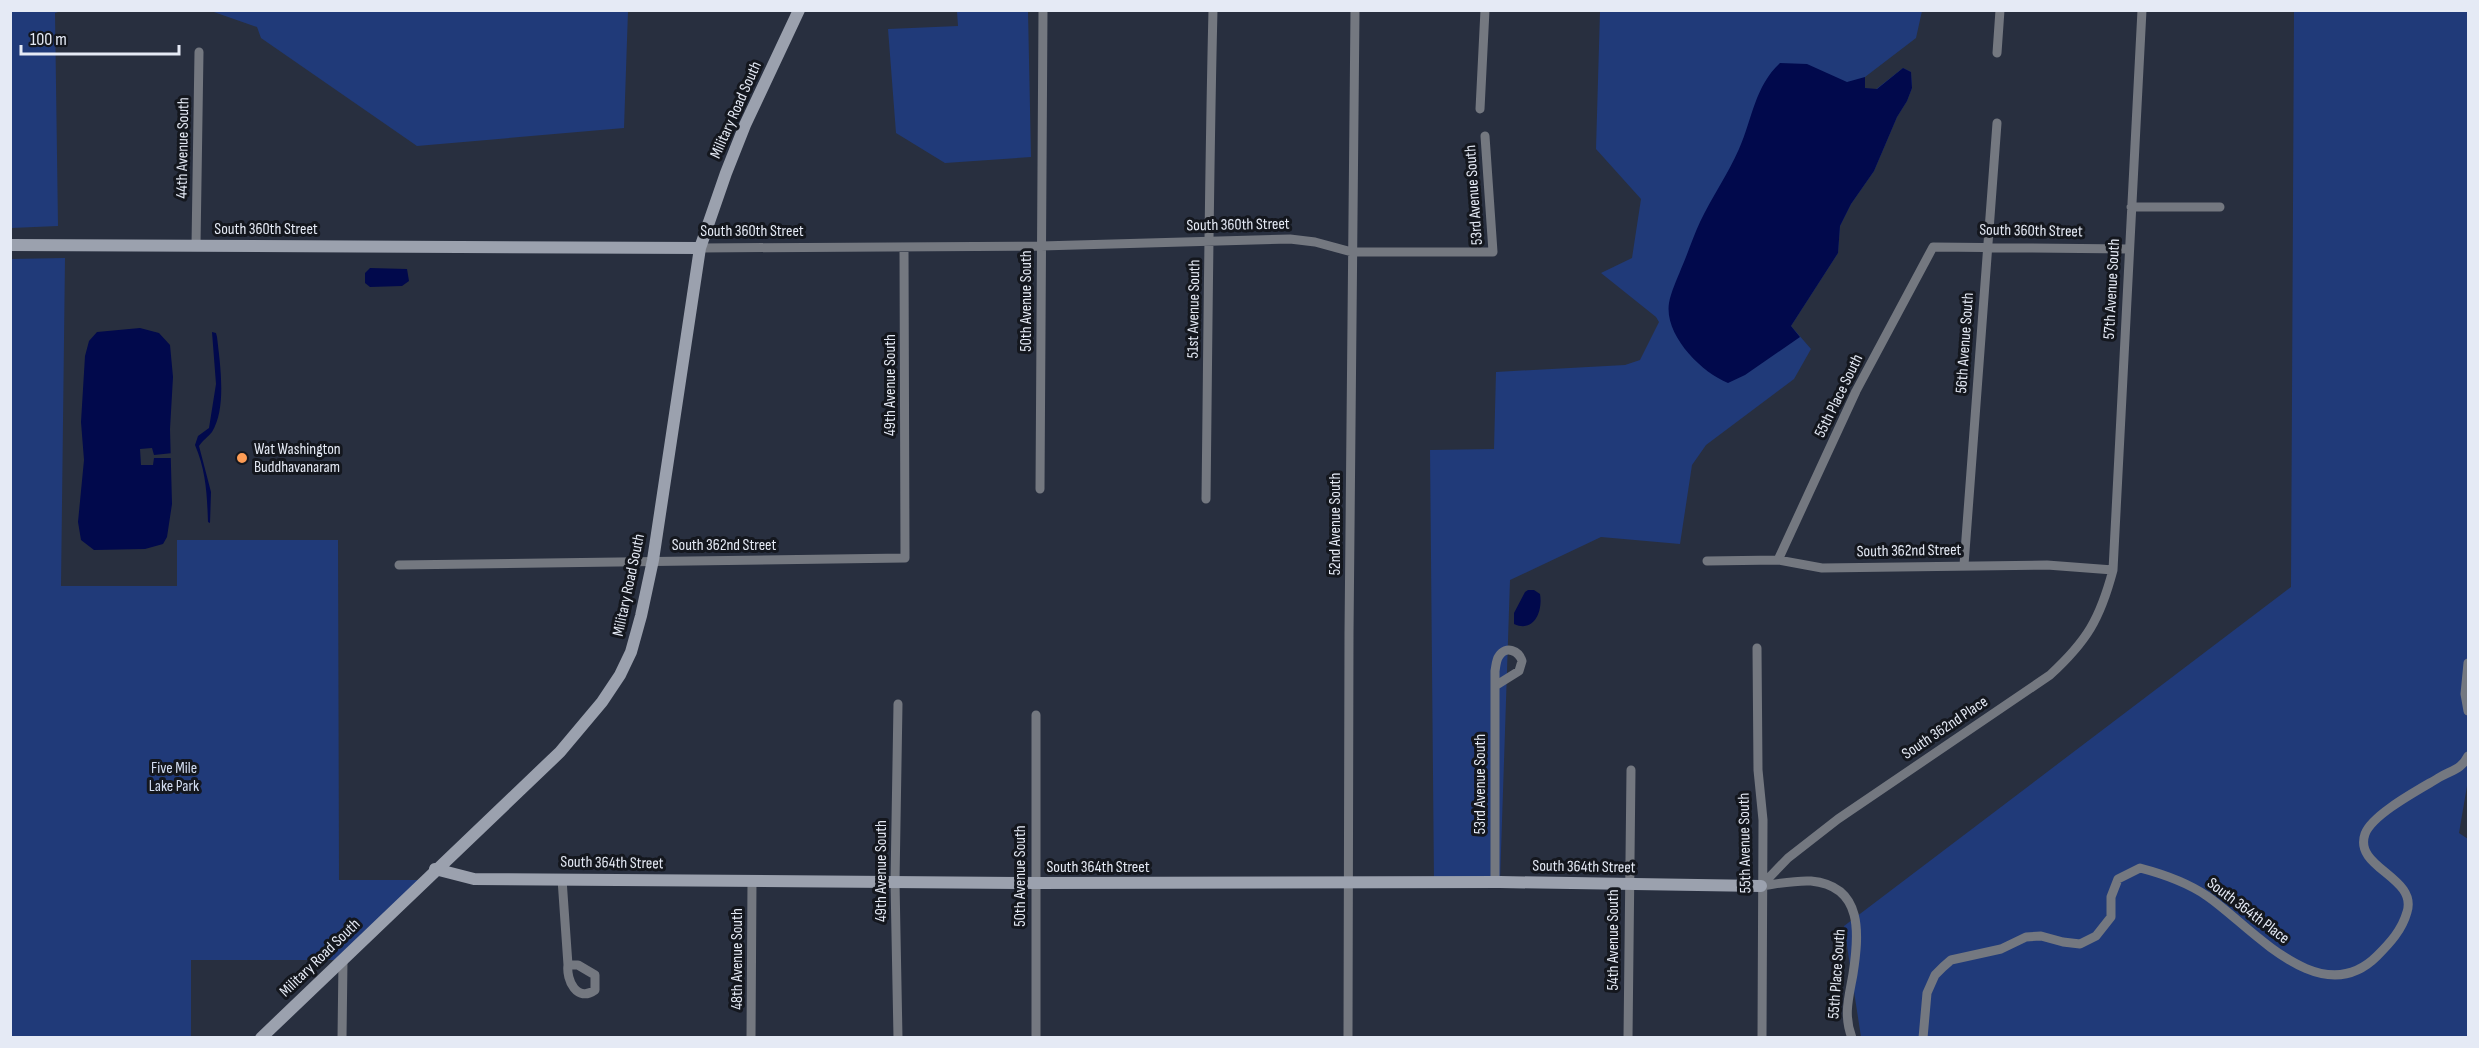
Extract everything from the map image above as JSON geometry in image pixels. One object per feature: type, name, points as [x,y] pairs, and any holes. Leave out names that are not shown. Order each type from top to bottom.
[{"type":"street","name":"Military Road South","points":[[261,1038],[435,869],[560,752],[602,702],[620,675],[631,652],[653,560],[700,248],[745,125],[799,10]]},
{"type":"street","name":"50th Avenue South","points":[[1040,489],[1043,10]]},
{"type":"street","name":"51st Avenue South","points":[[1206,500],[1209,162],[1213,10]]},
{"type":"street","name":"52nd Avenue South","points":[[1348,1038],[1355,10]]},
{"type":"street","points":[[1480,109],[1485,10]]},
{"type":"street","points":[[1997,54],[2000,10]]},
{"type":"street","name":"57th Avenue South","points":[[2113,570],[2142,10]]},
{"type":"street","name":"44th Avenue South","points":[[196,245],[199,52]]},
{"type":"street","name":"56th Avenue South","points":[[1964,566],[1997,123]]},
{"type":"street","name":"53rd Avenue South","points":[[1485,136],[1492,252]]},
{"type":"street","points":[[2131,207],[2220,207]]},
{"type":"street","name":"South 360th Street","points":[[10,245],[700,248],[1041,246],[1290,239],[1315,242],[1352,252],[1492,252]]},
{"type":"street","name":"49th Avenue South","points":[[904,247],[905,558]]},
{"type":"street","name":"South 360th Street","points":[[1933,247],[2129,249]]},
{"type":"street","name":"55th Place South","points":[[1778,560],[1856,391],[1933,247]]},
{"type":"street","name":"South 362nd Street","points":[[399,565],[905,558]]},
{"type":"street","name":"South 362nd Street","points":[[1707,561],[1778,560],[1822,568],[2047,565],[2113,570]]},
{"type":"street","name":"South 362nd Place","points":[[1761,886],[1788,858],[1838,819],[2050,675],[2074,653],[2086,636],[2101,610],[2113,570]]},
{"type":"street","name":"55th Avenue South","points":[[1757,648],[1758,770],[1763,820],[1762,1038]]},
{"type":"street","points":[[2469,663],[2465,694],[2469,711]]},
{"type":"street","name":"53rd Avenue South","points":[[1495,686],[1495,882]]},
{"type":"street","name":"49th Avenue South","points":[[898,704],[895,882],[898,1038]]},
{"type":"street","name":"50th Avenue South","points":[[1036,715],[1034,884],[1036,1038]]},
{"type":"street","name":"South 364th Place","points":[[1923,1038],[1927,993],[1935,975],[1943,966],[1951,960],[2001,949],[2026,937],[2042,936],[2080,944],[2096,936],[2111,917],[2111,897],[2118,879],[2140,868],[2158,873],[2204,894],[2227,910],[2254,936],[2289,960],[2319,973],[2340,974],[2360,969],[2372,961],[2397,934],[2408,910],[2407,897],[2392,876],[2370,859],[2365,851],[2365,834],[2379,816],[2442,776],[2458,770],[2469,756]]},
{"type":"street","name":"54th Avenue South","points":[[1628,1038],[1631,770]]},
{"type":"street","name":"South 364th Street","points":[[435,869],[474,879],[1034,884],[1495,882],[1761,886]]},
{"type":"street","points":[[562,879],[568,965]]},
{"type":"street","name":"48th Avenue South","points":[[751,1038],[752,881]]},
{"type":"street","name":"55th Place South","points":[[1761,886],[1804,881],[1822,883],[1843,892],[1851,903],[1855,945],[1846,1013],[1852,1038]]},
{"type":"street","points":[[342,1038],[343,960]]},
{"type":"green space","points":[[10,11],[61,11],[55,13],[58,226],[11,228]]},
{"type":"green space","points":[[211,11],[628,11],[624,128],[417,146],[261,38],[257,27]]},
{"type":"green space","points":[[957,11],[1028,11],[1031,157],[945,163],[896,133],[888,29],[958,26]]},
{"type":"green space","points":[[1600,11],[1922,11],[1916,38],[1865,77],[1865,88],[1875,90],[1903,68],[1911,72],[1912,88],[1874,171],[1851,204],[1840,226],[1838,253],[1791,326],[1811,349],[1794,379],[1706,445],[1692,465],[1680,544],[1601,537],[1510,580],[1500,882],[1434,882],[1430,450],[1494,449],[1496,372],[1625,365],[1640,360],[1659,322],[1656,317],[1601,273],[1632,258],[1641,199],[1596,149]]},
{"type":"green space","points":[[2294,11],[2468,11],[2468,780],[2459,833],[2468,839],[2468,1037],[1861,1037],[1844,926],[2291,587]]},
{"type":"green space","name":"Five Mile Lake Park","points":[[65,258],[61,586],[177,586],[177,540],[338,540],[339,880],[424,880],[343,960],[191,960],[191,1037],[11,1037],[10,259]]},
{"type":"shaded area","points":[[1780,63],[1807,64],[1847,82],[1865,77],[1865,88],[1877,89],[1903,68],[1911,72],[1912,88],[1874,171],[1851,204],[1840,226],[1838,253],[1791,326],[1800,337],[1745,375],[1728,383],[1707,370],[1686,351],[1672,327],[1669,303],[1697,228],[1739,149],[1759,92]]},
{"type":"shaded area","points":[[370,268],[407,269],[409,281],[402,286],[370,287],[365,283],[365,273]]},
{"type":"shaded area","points":[[140,328],[159,333],[170,345],[173,377],[170,429],[172,504],[167,537],[163,544],[145,549],[94,550],[81,540],[78,522],[84,460],[81,422],[85,356],[89,341],[97,332]]},
{"type":"shaded area","points":[[212,332],[216,333],[217,337],[221,372],[220,411],[212,432],[199,446],[211,492],[210,523],[208,522],[204,473],[195,445],[198,436],[209,428],[216,384]]},
{"type":"shaded area","points":[[1528,590],[1534,590],[1540,594],[1540,608],[1536,619],[1527,626],[1514,624],[1514,613]]},
{"type":"pier","points":[[152,448],[154,455],[173,453],[173,458],[154,458],[153,465],[141,465],[140,449]]},
{"type":"place","name":"Wat Washington Buddhavanaram","points":[[242,458]]}]
